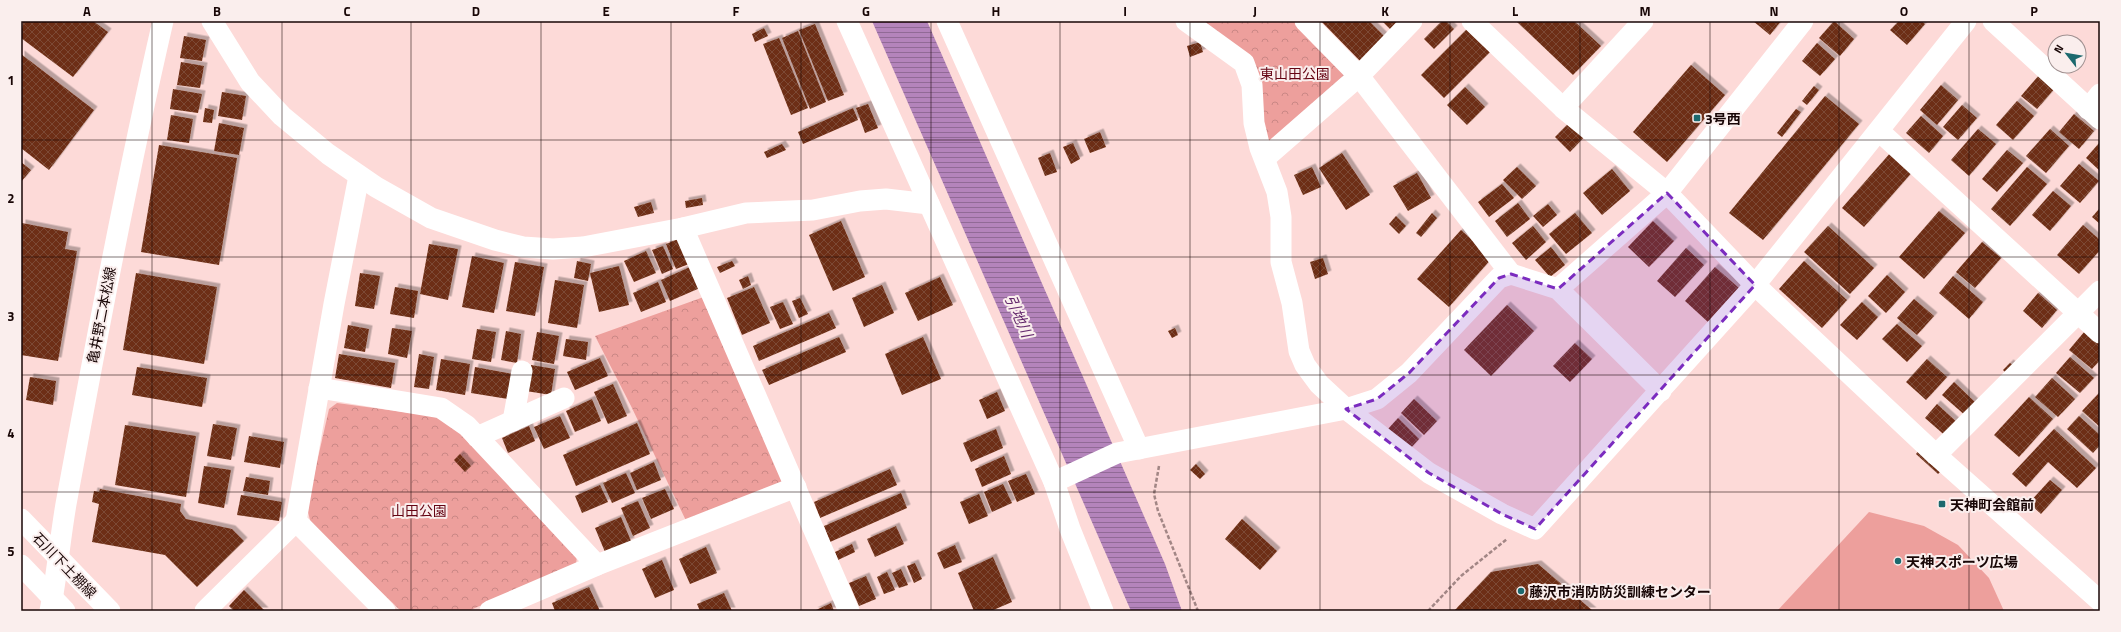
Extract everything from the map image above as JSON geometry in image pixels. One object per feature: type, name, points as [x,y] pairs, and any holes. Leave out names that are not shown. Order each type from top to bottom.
[{"type":"street","name":"亀井野二本松線","points":[[56,607],[58,559],[63,524],[135,142],[163,21]]},
{"type":"street","points":[[212,21],[250,82],[282,116],[328,154],[359,176],[431,218],[495,240],[524,247],[553,249],[582,247],[683,228],[746,213],[813,210],[860,201],[886,199],[929,204]]},
{"type":"street","points":[[847,21],[929,204],[1060,479],[1070,529],[1103,611]]},
{"type":"street","points":[[947,21],[1139,449]]},
{"type":"street","points":[[1186,21],[1244,63],[1252,86],[1254,123],[1276,192],[1281,217],[1281,262],[1292,303],[1299,351],[1305,365],[1319,384],[1346,409],[1429,473],[1464,495],[1532,527],[1661,391],[1755,285],[1880,131],[1966,21]]},
{"type":"street","points":[[1305,21],[1359,76],[1511,274],[1558,289],[1661,391]]},
{"type":"street","points":[[1265,158],[1359,76],[1412,21]]},
{"type":"street","points":[[1472,21],[1563,108],[1667,193],[1755,285],[1936,455],[2100,601]]},
{"type":"street","points":[[1563,108],[1643,21]]},
{"type":"street","points":[[1558,289],[1667,193],[1803,21]]},
{"type":"street","points":[[1993,21],[2096,107]]},
{"type":"street","points":[[1880,131],[2100,333]]},
{"type":"street","points":[[205,611],[296,522],[319,388],[359,176]]},
{"type":"street","points":[[683,228],[849,611]]},
{"type":"street","points":[[1060,479],[1117,453],[1346,409],[1377,399],[1409,372],[1499,278],[1511,274]]},
{"type":"street","points":[[1936,455],[2079,314],[2100,291]]},
{"type":"street","points":[[513,421],[522,371]]},
{"type":"street","points":[[319,388],[440,408],[467,426],[597,565]]},
{"type":"street","points":[[477,437],[564,398]]},
{"type":"street","points":[[490,611],[597,565],[796,487]]},
{"type":"street","name":"石川下土棚線","points":[[21,519],[58,559],[110,611]]},
{"type":"street","points":[[296,522],[385,611]]},
{"type":"street","points":[[21,565],[56,607]]},
{"type":"path","points":[[1161,445],[1160,462],[1154,494],[1158,511],[1198,611]]},
{"type":"path","points":[[1428,611],[1461,576],[1496,547],[1532,527]]},
{"type":"highlighted area","points":[[1667,193],[1755,285],[1535,529],[1502,514],[1429,473],[1346,409],[1377,399],[1409,373],[1499,278],[1511,274],[1558,289]]},
{"type":"green space","name":"東山田公園","points":[[1186,21],[1305,21],[1359,76],[1265,158],[1252,85]]},
{"type":"green space","points":[[712,294],[796,487],[690,529],[631,406],[595,336]]},
{"type":"green space","name":"山田公園","points":[[337,403],[433,416],[453,425],[577,555],[576,565],[468,611],[401,611],[311,524],[308,512],[310,493],[329,409]]},
{"type":"green space","name":"天神スポーツ広場","points":[[1869,512],[1924,526],[1958,545],[1989,578],[2004,611],[1777,611]]},
{"type":"water","name":"引地川","points":[[872,21],[927,21],[1165,564],[1182,611],[1131,611]]},
{"type":"building","points":[[23,21],[93,21],[108,32],[73,77],[21,38]]},
{"type":"building","points":[[1321,21],[1369,21],[1387,39],[1362,63]]},
{"type":"building","points":[[1382,21],[1405,21],[1393,32]]},
{"type":"building","points":[[1442,21],[1446,21],[1454,29],[1434,49],[1424,39]]},
{"type":"building","points":[[1516,21],[1574,21],[1601,46],[1573,75]]},
{"type":"building","points":[[1753,21],[1781,21],[1770,35]]},
{"type":"building","points":[[1834,21],[1854,39],[1840,56],[1819,38]]},
{"type":"building","points":[[1899,21],[1921,21],[1925,24],[1907,45],[1890,30]]},
{"type":"building","points":[[815,24],[844,95],[828,101],[799,30]]},
{"type":"building","points":[[764,28],[768,36],[755,42],[752,34]]},
{"type":"building","points":[[1467,29],[1490,52],[1444,98],[1421,75]]},
{"type":"building","points":[[798,31],[826,102],[810,109],[782,38]]},
{"type":"building","points":[[184,36],[206,40],[202,61],[180,58]]},
{"type":"building","points":[[779,38],[808,108],[791,115],[763,44]]},
{"type":"building","points":[[1200,42],[1203,52],[1190,57],[1187,46]]},
{"type":"building","points":[[1817,43],[1835,59],[1820,76],[1802,61]]},
{"type":"building","points":[[21,54],[94,110],[49,170],[21,148]]},
{"type":"building","points":[[181,62],[204,66],[200,88],[177,85]]},
{"type":"building","points":[[1691,65],[1725,95],[1667,162],[1633,132]]},
{"type":"building","points":[[2041,73],[2056,87],[2037,109],[2021,96]]},
{"type":"building","points":[[1941,85],[1958,100],[1937,125],[1920,110]]},
{"type":"building","points":[[1814,86],[1819,90],[1807,105],[1802,101]]},
{"type":"building","points":[[1465,87],[1485,107],[1467,125],[1447,105]]},
{"type":"building","points":[[173,89],[202,94],[198,113],[170,109]]},
{"type":"building","points":[[222,92],[246,96],[242,120],[218,116]]},
{"type":"building","points":[[1825,96],[1859,124],[1763,240],[1729,213]]},
{"type":"building","points":[[2017,101],[2034,116],[2013,140],[1996,125]]},
{"type":"building","points":[[868,104],[878,128],[865,133],[856,108]]},
{"type":"building","points":[[1962,105],[1977,118],[1958,140],[1943,127]]},
{"type":"building","points":[[205,108],[214,110],[212,123],[203,122]]},
{"type":"building","points":[[853,108],[858,120],[803,144],[798,132]]},
{"type":"building","points":[[1796,109],[1801,112],[1782,137],[1777,133]]},
{"type":"building","points":[[2074,114],[2094,131],[2079,149],[2059,132]]},
{"type":"building","points":[[171,115],[193,119],[189,143],[167,140]]},
{"type":"building","points":[[1921,116],[1943,136],[1929,153],[1906,133]]},
{"type":"building","points":[[1571,121],[1585,136],[1570,152],[1555,137]]},
{"type":"building","points":[[219,123],[244,128],[239,155],[214,151]]},
{"type":"building","points":[[1978,129],[1996,144],[1969,176],[1951,160]]},
{"type":"building","points":[[2050,129],[2069,146],[2046,173],[2026,156]]},
{"type":"building","points":[[1100,132],[1106,147],[1090,153],[1084,139]]},
{"type":"building","points":[[2100,142],[2100,171],[2086,158]]},
{"type":"building","points":[[1073,143],[1080,159],[1071,164],[1063,147]]},
{"type":"building","points":[[782,144],[786,150],[767,158],[764,152]]},
{"type":"building","points":[[159,145],[237,158],[219,265],[141,252]]},
{"type":"building","points":[[2007,150],[2023,163],[1997,192],[1982,179]]},
{"type":"building","points":[[1892,151],[1914,170],[1864,227],[1842,208]]},
{"type":"building","points":[[1050,153],[1057,172],[1045,176],[1038,158]]},
{"type":"building","points":[[1342,153],[1370,195],[1346,210],[1319,168]]},
{"type":"building","points":[[21,162],[31,170],[21,182]]},
{"type":"building","points":[[2079,164],[2099,181],[2080,203],[2060,186]]},
{"type":"building","points":[[1312,167],[1321,187],[1303,195],[1294,175]]},
{"type":"building","points":[[1517,167],[1536,186],[1522,199],[1503,180]]},
{"type":"building","points":[[2027,167],[2047,184],[2010,226],[1991,209]]},
{"type":"building","points":[[1612,169],[1630,191],[1602,215],[1583,193]]},
{"type":"building","points":[[1417,173],[1431,198],[1408,211],[1393,186]]},
{"type":"building","points":[[1502,184],[1514,198],[1489,217],[1478,202]]},
{"type":"building","points":[[2053,191],[2071,206],[2050,231],[2032,215]]},
{"type":"building","points":[[702,198],[703,205],[686,208],[685,201]]},
{"type":"building","points":[[651,202],[654,213],[638,217],[634,207]]},
{"type":"building","points":[[1518,203],[1530,219],[1507,237],[1495,221]]},
{"type":"building","points":[[1548,204],[1557,215],[1543,227],[1533,216]]},
{"type":"building","points":[[2100,208],[2100,224],[2092,217]]},
{"type":"building","points":[[1939,211],[1965,233],[1924,279],[1899,257]]},
{"type":"building","points":[[1432,213],[1437,218],[1421,237],[1416,233]]},
{"type":"building","points":[[1575,213],[1592,233],[1566,254],[1549,234]]},
{"type":"building","points":[[1396,216],[1406,226],[1399,234],[1389,224]]},
{"type":"building","points":[[841,221],[865,277],[833,291],[809,235]]},
{"type":"building","points":[[1653,221],[1674,241],[1649,267],[1628,247]]},
{"type":"building","points":[[22,223],[68,232],[65,249],[77,251],[58,361],[21,355]]},
{"type":"building","points":[[2083,225],[2100,240],[2100,250],[2079,274],[2057,255]]},
{"type":"building","points":[[1533,226],[1546,242],[1526,260],[1512,243]]},
{"type":"building","points":[[1828,226],[1874,268],[1850,294],[1804,252]]},
{"type":"building","points":[[1461,230],[1492,258],[1449,307],[1417,279]]},
{"type":"building","points":[[678,239],[689,264],[676,269],[666,244]]},
{"type":"building","points":[[1982,242],[2001,258],[1975,288],[1956,272]]},
{"type":"building","points":[[429,244],[458,249],[448,300],[420,294]]},
{"type":"building","points":[[663,246],[673,269],[662,274],[652,250]]},
{"type":"building","points":[[1551,247],[1565,265],[1550,277],[1535,260]]},
{"type":"building","points":[[1686,248],[1704,265],[1675,297],[1657,281]]},
{"type":"building","points":[[646,251],[656,273],[634,282],[624,261]]},
{"type":"building","points":[[472,256],[504,263],[494,313],[462,307]]},
{"type":"building","points":[[1323,258],[1328,274],[1315,279],[1310,262]]},
{"type":"building","points":[[577,261],[591,264],[588,281],[574,278]]},
{"type":"building","points":[[732,261],[735,266],[720,273],[717,267]]},
{"type":"building","points":[[1804,261],[1847,300],[1822,328],[1779,289]]},
{"type":"building","points":[[515,262],[544,267],[535,316],[506,311]]},
{"type":"building","points":[[619,266],[629,305],[599,312],[590,273]]},
{"type":"building","points":[[690,267],[700,288],[670,301],[661,280]]},
{"type":"building","points":[[1715,267],[1739,288],[1708,322],[1685,301]]},
{"type":"building","points":[[136,273],[217,287],[204,364],[123,350]]},
{"type":"building","points":[[360,273],[380,276],[374,309],[355,306]]},
{"type":"building","points":[[1887,275],[1905,292],[1886,313],[1868,296]]},
{"type":"building","points":[[748,276],[751,285],[743,289],[739,280]]},
{"type":"building","points":[[1953,276],[1983,302],[1969,319],[1939,293]]},
{"type":"building","points":[[940,277],[953,305],[918,321],[905,293]]},
{"type":"building","points":[[555,280],[584,285],[577,328],[548,323]]},
{"type":"building","points":[[658,282],[666,302],[641,312],[633,293]]},
{"type":"building","points":[[882,285],[894,313],[864,327],[852,298]]},
{"type":"building","points":[[395,287],[418,291],[414,318],[390,314]]},
{"type":"building","points":[[754,287],[770,323],[742,335],[727,298]]},
{"type":"building","points":[[2038,293],[2057,310],[2042,328],[2023,311]]},
{"type":"building","points":[[800,298],[808,314],[799,318],[792,301]]},
{"type":"building","points":[[1914,299],[1934,316],[1917,335],[1897,318]]},
{"type":"building","points":[[783,302],[793,324],[780,329],[770,307]]},
{"type":"building","points":[[1862,302],[1878,317],[1857,340],[1840,325]]},
{"type":"building","points":[[1507,305],[1534,331],[1491,376],[1464,350]]},
{"type":"building","points":[[829,313],[836,328],[759,361],[753,346]]},
{"type":"building","points":[[1897,324],[1922,346],[1907,362],[1882,339]]},
{"type":"building","points":[[348,325],[369,329],[365,352],[344,348]]},
{"type":"building","points":[[392,328],[412,331],[407,358],[388,354]]},
{"type":"building","points":[[1175,328],[1178,335],[1172,338],[1168,331]]},
{"type":"building","points":[[477,329],[496,332],[491,362],[472,359]]},
{"type":"building","points":[[506,331],[521,334],[517,363],[501,360]]},
{"type":"building","points":[[2085,331],[2100,344],[2100,360],[2092,369],[2069,350]]},
{"type":"building","points":[[537,332],[559,336],[554,364],[532,360]]},
{"type":"building","points":[[839,337],[846,352],[769,385],[762,370]]},
{"type":"building","points":[[923,337],[941,379],[902,395],[885,354]]},
{"type":"building","points":[[566,339],[588,342],[586,360],[563,356]]},
{"type":"building","points":[[1575,343],[1592,359],[1570,382],[1553,366]]},
{"type":"building","points":[[339,354],[395,363],[391,388],[335,378]]},
{"type":"building","points":[[419,354],[434,357],[429,389],[414,387]]},
{"type":"building","points":[[2070,357],[2094,378],[2080,393],[2056,373]]},
{"type":"building","points":[[600,358],[608,376],[575,390],[567,372]]},
{"type":"building","points":[[441,359],[470,364],[465,395],[436,390]]},
{"type":"building","points":[[1927,359],[1947,377],[1926,400],[1906,382]]},
{"type":"building","points":[[2010,363],[2014,366],[2007,374],[2003,370]]},
{"type":"building","points":[[531,365],[555,369],[551,395],[526,391]]},
{"type":"building","points":[[137,367],[207,378],[202,407],[132,395]]},
{"type":"building","points":[[475,367],[513,374],[508,399],[471,393]]},
{"type":"building","points":[[30,377],[56,381],[53,405],[26,400]]},
{"type":"building","points":[[2052,378],[2075,399],[2058,417],[2035,397]]},
{"type":"building","points":[[1954,382],[1978,405],[1967,417],[1942,395]]},
{"type":"building","points":[[613,384],[627,416],[608,424],[594,392]]},
{"type":"building","points":[[997,392],[1005,411],[987,419],[979,400]]},
{"type":"building","points":[[2099,393],[2100,394],[2100,427],[2082,411]]},
{"type":"building","points":[[2029,397],[2053,419],[2019,457],[1994,435]]},
{"type":"building","points":[[592,399],[601,421],[575,432],[566,411]]},
{"type":"building","points":[[1414,399],[1437,421],[1424,435],[1401,413]]},
{"type":"building","points":[[1937,404],[1961,426],[1949,439],[1925,418]]},
{"type":"building","points":[[560,416],[570,438],[544,449],[534,427]]},
{"type":"building","points":[[2079,416],[2100,435],[2100,445],[2093,453],[2067,429]]},
{"type":"building","points":[[1398,418],[1419,439],[1409,450],[1388,429]]},
{"type":"building","points":[[637,423],[650,454],[576,486],[563,455]]},
{"type":"building","points":[[213,424],[237,428],[231,460],[207,456]]},
{"type":"building","points":[[125,425],[196,436],[186,497],[115,485]]},
{"type":"building","points":[[529,426],[535,441],[508,453],[502,438]]},
{"type":"building","points":[[996,429],[1003,448],[971,462],[963,443]]},
{"type":"building","points":[[2054,429],[2096,468],[2077,488],[2048,462],[2026,487],[2012,474]]},
{"type":"building","points":[[249,436],[284,442],[280,468],[244,462]]},
{"type":"building","points":[[1921,448],[1943,469],[1938,474],[1916,454]]},
{"type":"building","points":[[460,454],[471,466],[465,472],[454,460]]},
{"type":"building","points":[[1004,456],[1011,474],[982,487],[975,469]]},
{"type":"building","points":[[654,462],[661,480],[637,490],[630,473]]},
{"type":"building","points":[[1196,464],[1205,474],[1200,479],[1190,470]]},
{"type":"building","points":[[204,466],[231,470],[224,508],[198,503]]},
{"type":"building","points":[[890,469],[897,485],[820,518],[814,502]]},
{"type":"building","points":[[626,473],[635,493],[612,503],[603,483]]},
{"type":"building","points":[[1026,474],[1035,494],[1017,502],[1008,481]]},
{"type":"building","points":[[246,477],[270,481],[268,495],[243,491]]},
{"type":"building","points":[[2050,480],[2062,490],[2041,514],[2029,503]]},
{"type":"building","points":[[1003,484],[1012,503],[992,512],[984,492]]},
{"type":"building","points":[[600,485],[608,502],[582,513],[575,496]]},
{"type":"building","points":[[100,489],[181,504],[180,511],[186,519],[232,529],[244,541],[197,587],[165,555],[92,542],[99,504],[92,502],[94,491],[99,492]]},
{"type":"building","points":[[665,489],[674,509],[651,519],[642,498]]},
{"type":"building","points":[[901,493],[907,508],[830,542],[824,526]]},
{"type":"building","points":[[979,494],[988,516],[969,524],[960,502]]},
{"type":"building","points":[[241,495],[282,502],[279,521],[237,515]]},
{"type":"building","points":[[638,501],[650,528],[633,536],[621,508]]},
{"type":"building","points":[[621,517],[631,541],[605,552],[595,528]]},
{"type":"building","points":[[1242,519],[1277,551],[1260,570],[1225,539]]},
{"type":"building","points":[[896,526],[904,544],[875,557],[867,539]]},
{"type":"building","points":[[852,544],[855,552],[838,560],[835,552]]},
{"type":"building","points":[[955,545],[962,562],[944,569],[937,553]]},
{"type":"building","points":[[706,547],[717,573],[690,584],[679,559]]},
{"type":"building","points":[[993,557],[1012,602],[991,611],[974,611],[958,573]]},
{"type":"building","points":[[662,560],[674,590],[655,598],[642,569]]},
{"type":"building","points":[[915,563],[922,579],[914,583],[907,566]]},
{"type":"building","name":"藤沢市消防防災訓練センター","points":[[1538,564],[1593,611],[1454,611],[1491,572]]},
{"type":"building","points":[[901,569],[908,585],[899,588],[892,573]]},
{"type":"building","points":[[887,572],[895,590],[884,594],[877,577]]},
{"type":"building","points":[[866,576],[876,599],[859,606],[849,583]]},
{"type":"building","points":[[589,587],[600,611],[555,611],[552,603]]},
{"type":"building","points":[[244,590],[265,611],[234,611],[229,606]]},
{"type":"building","points":[[724,593],[732,611],[700,611],[697,604]]},
{"type":"building","points":[[831,603],[834,611],[814,611]]},
{"type":"place","name":"3号西","points":[[1697,118]]},
{"type":"place","name":"天神町会館前","points":[[1942,504]]},
{"type":"place","name":"天神スポーツ広場","points":[[1898,561]]},
{"type":"place","name":"藤沢市消防防災訓練センター","points":[[1521,591]]}]
